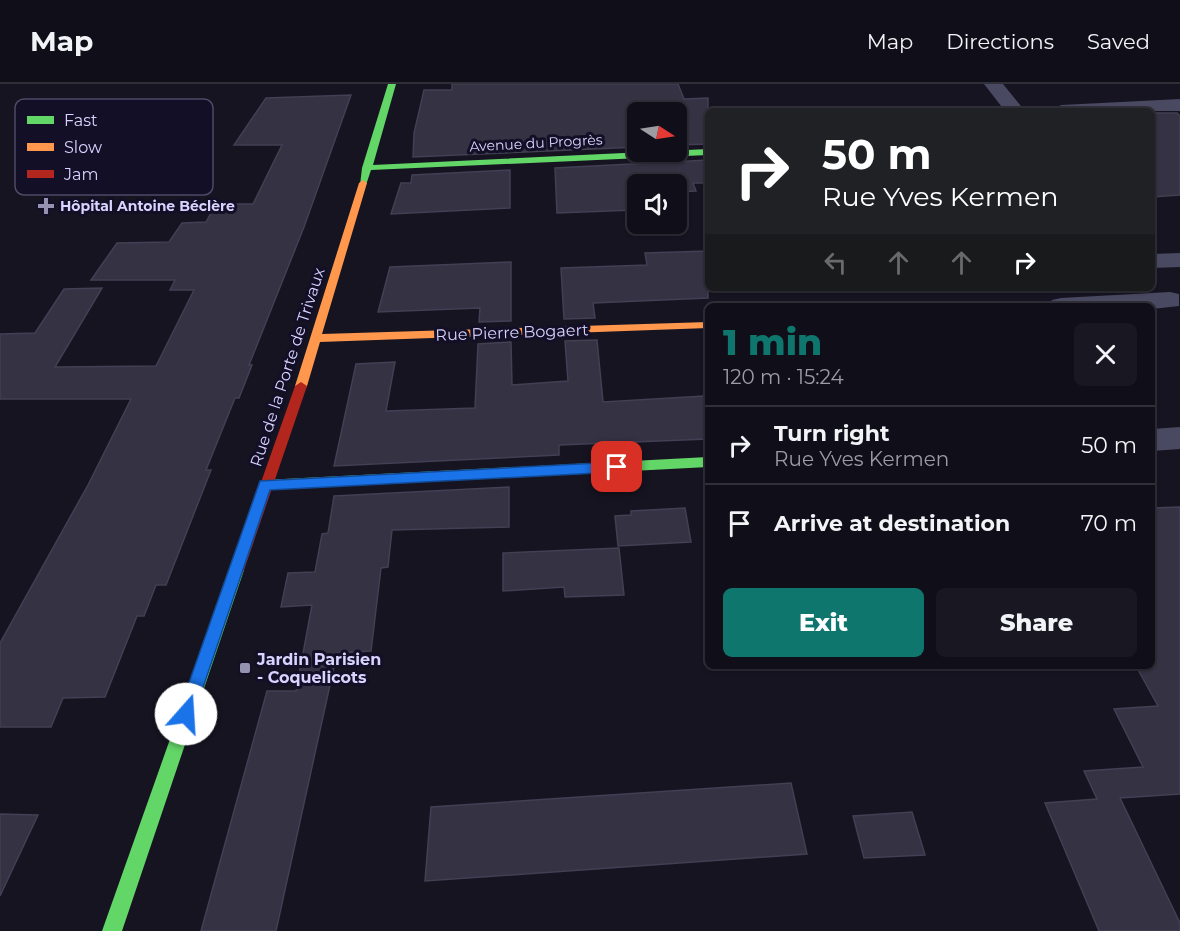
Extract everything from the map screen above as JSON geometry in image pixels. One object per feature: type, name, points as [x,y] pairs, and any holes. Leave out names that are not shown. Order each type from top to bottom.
[{"type":"street","name":"Rue de la Porte de Trivaux","points":[[112,931],[317,338],[366,168],[384,119],[392,84]]},
{"type":"street","points":[[993,84],[1013,108]]},
{"type":"street","points":[[1121,108],[1180,105]]},
{"type":"street","name":"Avenue du Progrès","points":[[366,168],[705,152]]},
{"type":"street","points":[[1155,261],[1180,260]]},
{"type":"street","points":[[1155,282],[1175,306]]},
{"type":"street","points":[[1155,306],[1175,306]]},
{"type":"street","name":"Rue Pierre Bogaert","points":[[317,338],[705,325]]},
{"type":"street","points":[[1155,440],[1180,438]]},
{"type":"street","points":[[265,485],[705,462]]},
{"type":"building","points":[[452,84],[678,84],[684,99],[708,98],[708,108],[705,108],[705,144],[687,145],[687,102],[627,102],[627,147],[413,157],[414,133],[424,90],[452,90]]},
{"type":"building","points":[[351,95],[304,227],[249,365],[252,365],[239,398],[235,398],[206,470],[211,470],[166,585],[156,585],[144,616],[137,616],[105,697],[63,698],[51,727],[0,727],[0,643],[88,485],[131,399],[0,399],[0,334],[35,333],[64,289],[102,288],[55,367],[156,366],[194,290],[170,290],[175,280],[91,280],[117,243],[169,242],[182,223],[206,222],[216,204],[253,204],[282,145],[234,145],[266,98]]},
{"type":"building","points":[[1155,113],[1177,113],[1180,116],[1180,195],[1155,197]]},
{"type":"building","points":[[705,160],[705,183],[693,183],[696,191],[687,191],[687,174],[627,174],[627,210],[557,213],[555,168]]},
{"type":"building","points":[[510,170],[510,208],[391,214],[401,183],[411,183],[412,175]]},
{"type":"building","points":[[705,251],[705,291],[708,291],[708,298],[593,303],[595,318],[564,319],[561,268],[647,265],[645,253]]},
{"type":"building","points":[[511,262],[511,321],[479,322],[480,308],[378,312],[390,267]]},
{"type":"building","points":[[597,340],[603,402],[704,396],[705,439],[559,445],[559,455],[334,466],[356,364],[395,362],[386,411],[475,408],[478,344],[511,342],[512,385],[568,381],[565,341]]},
{"type":"building","points":[[509,487],[509,527],[392,530],[388,567],[381,568],[371,651],[337,653],[276,931],[201,931],[267,691],[296,691],[312,605],[281,607],[288,573],[315,572],[322,534],[328,533],[334,496]]},
{"type":"building","points":[[1180,507],[1180,794],[1120,798],[1180,923],[1180,931],[1099,931],[1045,803],[1097,799],[1084,771],[1143,767],[1114,709],[1158,706],[1138,669],[1155,669],[1155,508]]},
{"type":"building","points":[[685,508],[691,542],[618,546],[615,516],[631,515],[631,511]]},
{"type":"building","points":[[619,548],[624,595],[565,597],[564,587],[503,591],[503,553]]},
{"type":"building","points":[[791,783],[807,854],[425,881],[431,807]]},
{"type":"building","points":[[912,812],[925,855],[864,858],[853,816]]},
{"type":"building","points":[[0,814],[38,815],[0,896]]},
{"type":"traffic: fast","points":[[363,183],[392,84]]},
{"type":"traffic: fast","points":[[366,168],[705,152]]},
{"type":"traffic: fast","points":[[265,485],[705,462]]},
{"type":"traffic: fast","points":[[112,931],[237,570]]},
{"type":"traffic: slow","points":[[301,386],[363,183]]},
{"type":"traffic: slow","points":[[317,338],[705,325]]},
{"type":"traffic: jam","points":[[237,570],[301,386]]},
{"type":"place","name":"Hôpital Antoine Béclère","points":[[46,206]]},
{"type":"place","name":"Jardin Parisien - Coquelicots","points":[[245,668]]},
{"type":"route","points":[[186,714],[265,485],[617,467]]}]
